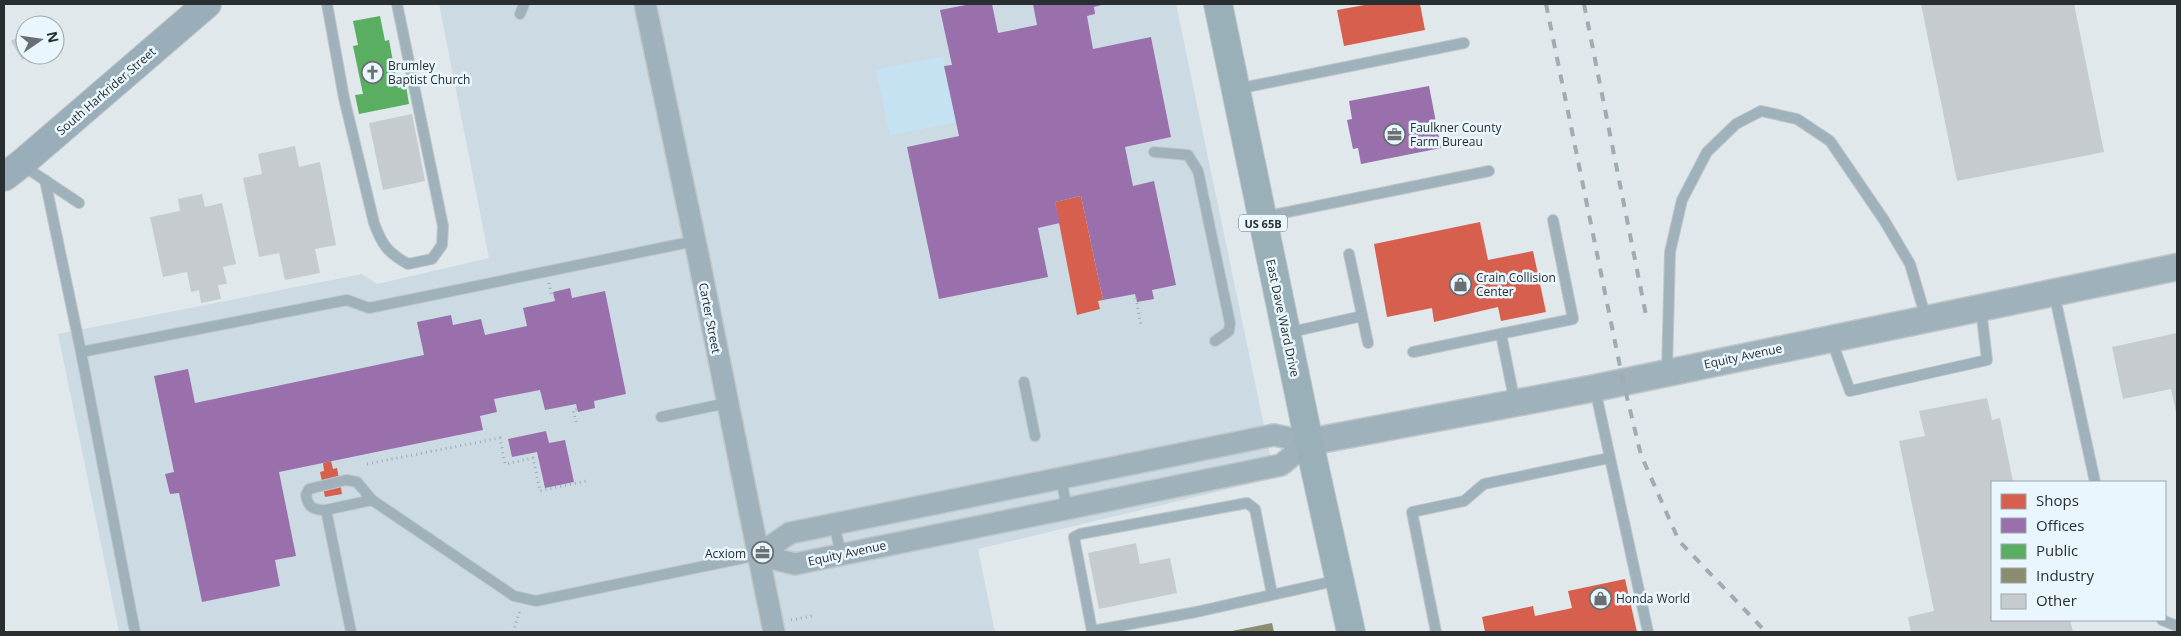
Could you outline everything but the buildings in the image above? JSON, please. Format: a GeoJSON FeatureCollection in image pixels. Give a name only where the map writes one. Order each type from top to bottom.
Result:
{"type":"FeatureCollection","features":[{"type":"Feature","properties":{"kind":"main road","name":"South Harkrider Street"},"geometry":{"type":"LineString","coordinates":[[12,171],[207,4]]}},
{"type":"Feature","properties":{"kind":"main road","name":"East Dave Ward Drive"},"geometry":{"type":"LineString","coordinates":[[1218,4],[1308,442],[1351,632]]}},
{"type":"Feature","properties":{"kind":"street","name":"Carter Street"},"geometry":{"type":"LineString","coordinates":[[645,4],[774,632]]}},
{"type":"Feature","properties":{"kind":"street","name":"Equity Avenue"},"geometry":{"type":"LineString","coordinates":[[758,555],[790,533],[1060,478],[1274,435],[1308,442],[1595,388],[2177,267]]}},
{"type":"Feature","properties":{"kind":"street","name":"Equity Avenue"},"geometry":{"type":"LineString","coordinates":[[758,555],[795,564],[1067,509],[1280,465],[1308,442]]}},
{"type":"Feature","properties":{"kind":"lane"},"geometry":{"type":"LineString","coordinates":[[327,4],[344,98],[374,223],[381,243],[393,256],[408,264],[432,259],[442,245],[443,226],[397,4]]}},
{"type":"Feature","properties":{"kind":"lane"},"geometry":{"type":"LineString","coordinates":[[1236,89],[1464,43]]}},
{"type":"Feature","properties":{"kind":"lane"},"geometry":{"type":"LineString","coordinates":[[1667,372],[1670,252],[1682,200],[1707,152],[1736,124],[1761,111],[1797,118],[1830,141],[1884,220],[1910,264],[1926,318]]}},
{"type":"Feature","properties":{"kind":"lane"},"geometry":{"type":"LineString","coordinates":[[1154,152],[1188,155],[1198,171],[1230,323],[1229,331],[1215,341]]}},
{"type":"Feature","properties":{"kind":"lane"},"geometry":{"type":"LineString","coordinates":[[12,171],[45,180],[79,203]]}},
{"type":"Feature","properties":{"kind":"lane"},"geometry":{"type":"LineString","coordinates":[[1262,217],[1489,171]]}},
{"type":"Feature","properties":{"kind":"lane"},"geometry":{"type":"LineString","coordinates":[[45,180],[81,352],[135,632]]}},
{"type":"Feature","properties":{"kind":"lane"},"geometry":{"type":"LineString","coordinates":[[1413,352],[1573,319],[1553,220]]}},
{"type":"Feature","properties":{"kind":"lane"},"geometry":{"type":"LineString","coordinates":[[81,352],[347,300],[369,308],[695,241]]}},
{"type":"Feature","properties":{"kind":"lane"},"geometry":{"type":"LineString","coordinates":[[1349,254],[1368,344]]}},
{"type":"Feature","properties":{"kind":"lane"},"geometry":{"type":"LineString","coordinates":[[2053,292],[2095,481]]}},
{"type":"Feature","properties":{"kind":"lane"},"geometry":{"type":"LineString","coordinates":[[1831,338],[1850,390],[1987,360],[1981,307]]}},
{"type":"Feature","properties":{"kind":"lane"},"geometry":{"type":"LineString","coordinates":[[1286,333],[1362,316]]}},
{"type":"Feature","properties":{"kind":"lane"},"geometry":{"type":"LineString","coordinates":[[1501,334],[1515,403]]}},
{"type":"Feature","properties":{"kind":"lane"},"geometry":{"type":"LineString","coordinates":[[1024,382],[1035,436]]}},
{"type":"Feature","properties":{"kind":"lane"},"geometry":{"type":"LineString","coordinates":[[1595,388],[1648,632]]}},
{"type":"Feature","properties":{"kind":"lane"},"geometry":{"type":"LineString","coordinates":[[661,417],[727,403]]}},
{"type":"Feature","properties":{"kind":"lane"},"geometry":{"type":"LineString","coordinates":[[1436,632],[1412,512],[1464,501],[1484,484],[1610,458]]}},
{"type":"Feature","properties":{"kind":"lane"},"geometry":{"type":"LineString","coordinates":[[1060,478],[1067,509]]}},
{"type":"Feature","properties":{"kind":"lane"},"geometry":{"type":"LineString","coordinates":[[372,500],[326,510],[314,510],[308,504],[306,495],[309,489],[346,480],[357,482],[372,500],[514,596],[536,601],[758,555]]}},
{"type":"Feature","properties":{"kind":"lane"},"geometry":{"type":"LineString","coordinates":[[1272,594],[1255,509],[1247,503],[1080,534],[1074,537],[1092,631],[1196,612],[1340,579]]}},
{"type":"Feature","properties":{"kind":"lane"},"geometry":{"type":"LineString","coordinates":[[326,510],[351,632]]}},
{"type":"Feature","properties":{"kind":"lane"},"geometry":{"type":"LineString","coordinates":[[834,524],[841,554]]}},
{"type":"Feature","properties":{"kind":"lane"},"geometry":{"type":"LineString","coordinates":[[2164,621],[2177,626]]}},
{"type":"Feature","properties":{"kind":"path"},"geometry":{"type":"LineString","coordinates":[[549,282],[552,296],[554,296]]}},
{"type":"Feature","properties":{"kind":"path"},"geometry":{"type":"LineString","coordinates":[[1136,298],[1141,326]]}},
{"type":"Feature","properties":{"kind":"path"},"geometry":{"type":"LineString","coordinates":[[576,422],[573,410],[577,409]]}},
{"type":"Feature","properties":{"kind":"path"},"geometry":{"type":"LineString","coordinates":[[367,464],[500,438],[505,464],[533,458],[540,491],[586,481]]}},
{"type":"Feature","properties":{"kind":"path"},"geometry":{"type":"LineString","coordinates":[[513,632],[520,610]]}},
{"type":"Feature","properties":{"kind":"shaded area"},"geometry":{"type":"Polygon","coordinates":[[[439,4],[1176,4],[1275,478],[978,549],[995,632],[119,632],[58,334],[362,274],[377,284],[489,258],[439,4]]]}},
{"type":"Feature","properties":{"kind":"shaded area"},"geometry":{"type":"Polygon","coordinates":[[[943,56],[957,122],[890,135],[876,70],[943,56]]]}},
{"type":"Feature","properties":{"kind":"railway"},"geometry":{"type":"LineString","coordinates":[[1546,4],[1623,381],[1641,455],[1679,541],[1766,632]]}},
{"type":"Feature","properties":{"kind":"railway"},"geometry":{"type":"LineString","coordinates":[[1584,4],[1647,320]]}},
{"type":"Feature","properties":{"kind":"place","name":"Brumley Baptist Church"},"geometry":{"type":"Point","coordinates":[372,72]}},
{"type":"Feature","properties":{"kind":"place","name":"Faulkner County Farm Bureau"},"geometry":{"type":"Point","coordinates":[1394,134]}},
{"type":"Feature","properties":{"kind":"place","name":"Crain Collision Center"},"geometry":{"type":"Point","coordinates":[1460,284]}},
{"type":"Feature","properties":{"kind":"place","name":"Acxiom"},"geometry":{"type":"Point","coordinates":[762,553]}},
{"type":"Feature","properties":{"kind":"place","name":"Honda World"},"geometry":{"type":"Point","coordinates":[1600,598]}}]}
